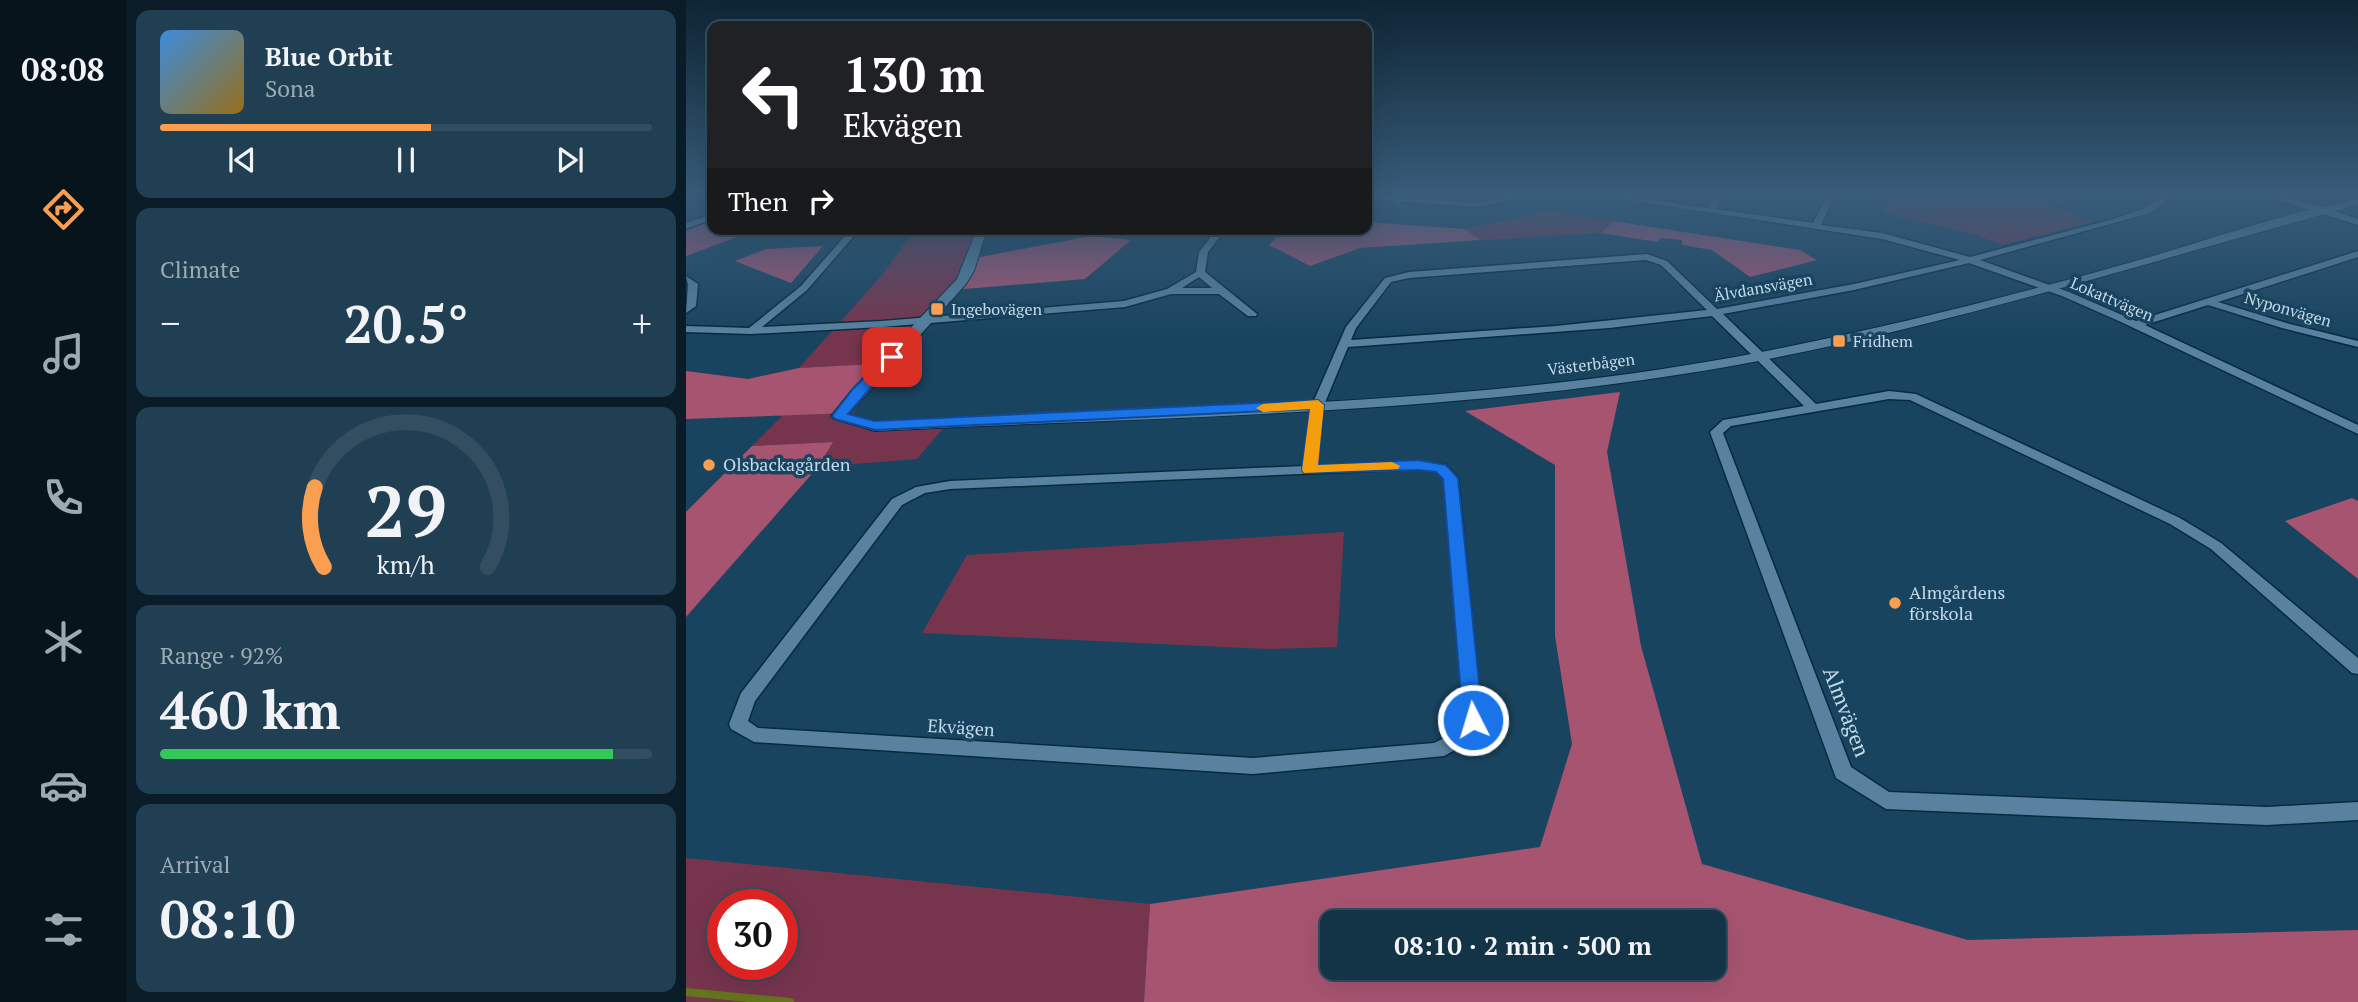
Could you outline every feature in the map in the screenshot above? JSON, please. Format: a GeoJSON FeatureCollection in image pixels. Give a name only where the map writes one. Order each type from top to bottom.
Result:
{"type":"FeatureCollection","features":[{"type":"Feature","properties":{"kind":"street"},"geometry":{"type":"LineString","coordinates":[[751,331],[804,288],[846,241]]}},
{"type":"Feature","properties":{"kind":"street"},"geometry":{"type":"LineString","coordinates":[[927,320],[968,271],[978,241]]}},
{"type":"Feature","properties":{"kind":"street"},"geometry":{"type":"LineString","coordinates":[[686,329],[751,331],[1125,304],[1170,291],[1200,273],[1204,252],[1213,241]]}},
{"type":"Feature","properties":{"kind":"street","name":"Lokattvägen"},"geometry":{"type":"LineString","coordinates":[[1901,241],[1968,259],[2134,325],[2358,430]]}},
{"type":"Feature","properties":{"kind":"street","name":"Älvdansvägen"},"geometry":{"type":"LineString","coordinates":[[1345,344],[1613,323],[1715,312],[1867,284],[2039,241]]}},
{"type":"Feature","properties":{"kind":"street","name":"Västerbågen"},"geometry":{"type":"LineString","coordinates":[[927,320],[857,393],[839,416],[875,426],[1318,405],[1558,386],[1762,356],[1903,327],[2219,241]]}},
{"type":"Feature","properties":{"kind":"street"},"geometry":{"type":"LineString","coordinates":[[2134,325],[2358,254]]}},
{"type":"Feature","properties":{"kind":"street"},"geometry":{"type":"LineString","coordinates":[[1310,470],[1318,405],[1351,327],[1388,280],[1409,275],[1647,257],[1664,263],[1813,408]]}},
{"type":"Feature","properties":{"kind":"street"},"geometry":{"type":"LineString","coordinates":[[1200,273],[1252,314]]}},
{"type":"Feature","properties":{"kind":"street"},"geometry":{"type":"LineString","coordinates":[[686,279],[693,284],[691,306],[686,310]]}},
{"type":"Feature","properties":{"kind":"street"},"geometry":{"type":"LineString","coordinates":[[1170,291],[1221,291]]}},
{"type":"Feature","properties":{"kind":"street","name":"Nyponvägen"},"geometry":{"type":"LineString","coordinates":[[2209,302],[2286,326],[2358,344]]}},
{"type":"Feature","properties":{"kind":"street","name":"Almvägen"},"geometry":{"type":"LineString","coordinates":[[2358,668],[2216,546],[2175,521],[1912,397],[1889,396],[1727,423],[1716,432],[1843,772],[1886,800],[2267,816],[2358,811]]}},
{"type":"Feature","properties":{"kind":"street","name":"Ekvägen"},"geometry":{"type":"LineString","coordinates":[[1418,465],[1441,468],[1451,478],[1473,720],[1461,738],[1437,751],[1253,766],[754,734],[738,724],[747,698],[897,502],[921,490],[950,485],[1310,470],[1418,465]]}},
{"type":"Feature","properties":{"kind":"shaded area"},"geometry":{"type":"Polygon","coordinates":[[[686,241],[727,241],[686,256],[686,241]]]}},
{"type":"Feature","properties":{"kind":"shaded area"},"geometry":{"type":"Polygon","coordinates":[[[978,241],[968,271],[893,363],[799,368],[882,275],[906,242],[978,241]]]}},
{"type":"Feature","properties":{"kind":"shaded area"},"geometry":{"type":"Polygon","coordinates":[[[1066,241],[1130,241],[1085,279],[952,290],[975,258],[1066,241]]]}},
{"type":"Feature","properties":{"kind":"shaded area"},"geometry":{"type":"Polygon","coordinates":[[[1273,241],[1470,241],[1360,248],[1310,266],[1269,245],[1273,241]]]}},
{"type":"Feature","properties":{"kind":"shaded area"},"geometry":{"type":"Polygon","coordinates":[[[1682,241],[1741,241],[1800,250],[1817,260],[1750,277],[1712,250],[1682,245],[1682,241]]]}},
{"type":"Feature","properties":{"kind":"shaded area"},"geometry":{"type":"Polygon","coordinates":[[[1991,241],[2019,241],[2002,245],[1991,241]]]}},
{"type":"Feature","properties":{"kind":"shaded area"},"geometry":{"type":"Polygon","coordinates":[[[823,246],[791,283],[735,261],[766,249],[823,246]]]}},
{"type":"Feature","properties":{"kind":"shaded area"},"geometry":{"type":"Polygon","coordinates":[[[893,363],[852,413],[686,419],[686,371],[748,379],[799,368],[893,363]]]}},
{"type":"Feature","properties":{"kind":"shaded area"},"geometry":{"type":"Polygon","coordinates":[[[1620,392],[1607,452],[1641,646],[1702,864],[1968,940],[2358,930],[2358,1002],[1144,1002],[1150,904],[1540,847],[1572,744],[1555,636],[1555,465],[1465,411],[1620,392]]]}},
{"type":"Feature","properties":{"kind":"shaded area"},"geometry":{"type":"Polygon","coordinates":[[[852,413],[878,422],[951,419],[917,459],[818,467],[832,442],[752,446],[783,415],[852,413]]]}},
{"type":"Feature","properties":{"kind":"shaded area"},"geometry":{"type":"Polygon","coordinates":[[[833,442],[818,467],[686,617],[686,512],[752,446],[833,442]]]}},
{"type":"Feature","properties":{"kind":"shaded area"},"geometry":{"type":"Polygon","coordinates":[[[2352,498],[2358,501],[2358,579],[2285,521],[2352,498]]]}},
{"type":"Feature","properties":{"kind":"shaded area"},"geometry":{"type":"Polygon","coordinates":[[[1344,532],[1337,647],[1268,649],[922,633],[967,555],[1344,532]]]}},
{"type":"Feature","properties":{"kind":"shaded area"},"geometry":{"type":"Polygon","coordinates":[[[686,858],[1150,904],[1144,1002],[686,1002],[686,858]]]}},
{"type":"Feature","properties":{"kind":"waterway"},"geometry":{"type":"LineString","coordinates":[[686,992],[790,1002]]}},
{"type":"Feature","properties":{"kind":"slow traffic"},"geometry":{"type":"LineString","coordinates":[[1263,408],[1318,405],[1310,470],[1392,466]]}},
{"type":"Feature","properties":{"kind":"place","name":"Ingebovägen"},"geometry":{"type":"Point","coordinates":[937,309]}},
{"type":"Feature","properties":{"kind":"place","name":"Fridhem"},"geometry":{"type":"Point","coordinates":[1839,341]}},
{"type":"Feature","properties":{"kind":"place","name":"Olsbackagården"},"geometry":{"type":"Point","coordinates":[709,465]}},
{"type":"Feature","properties":{"kind":"place","name":"Almgårdens förskola"},"geometry":{"type":"Point","coordinates":[1895,603]}},
{"type":"Feature","properties":{"kind":"route"},"geometry":{"type":"LineString","coordinates":[[892,357],[839,416],[875,426],[1318,405],[1310,470],[1418,465],[1441,468],[1451,478],[1473,720]]}}]}
